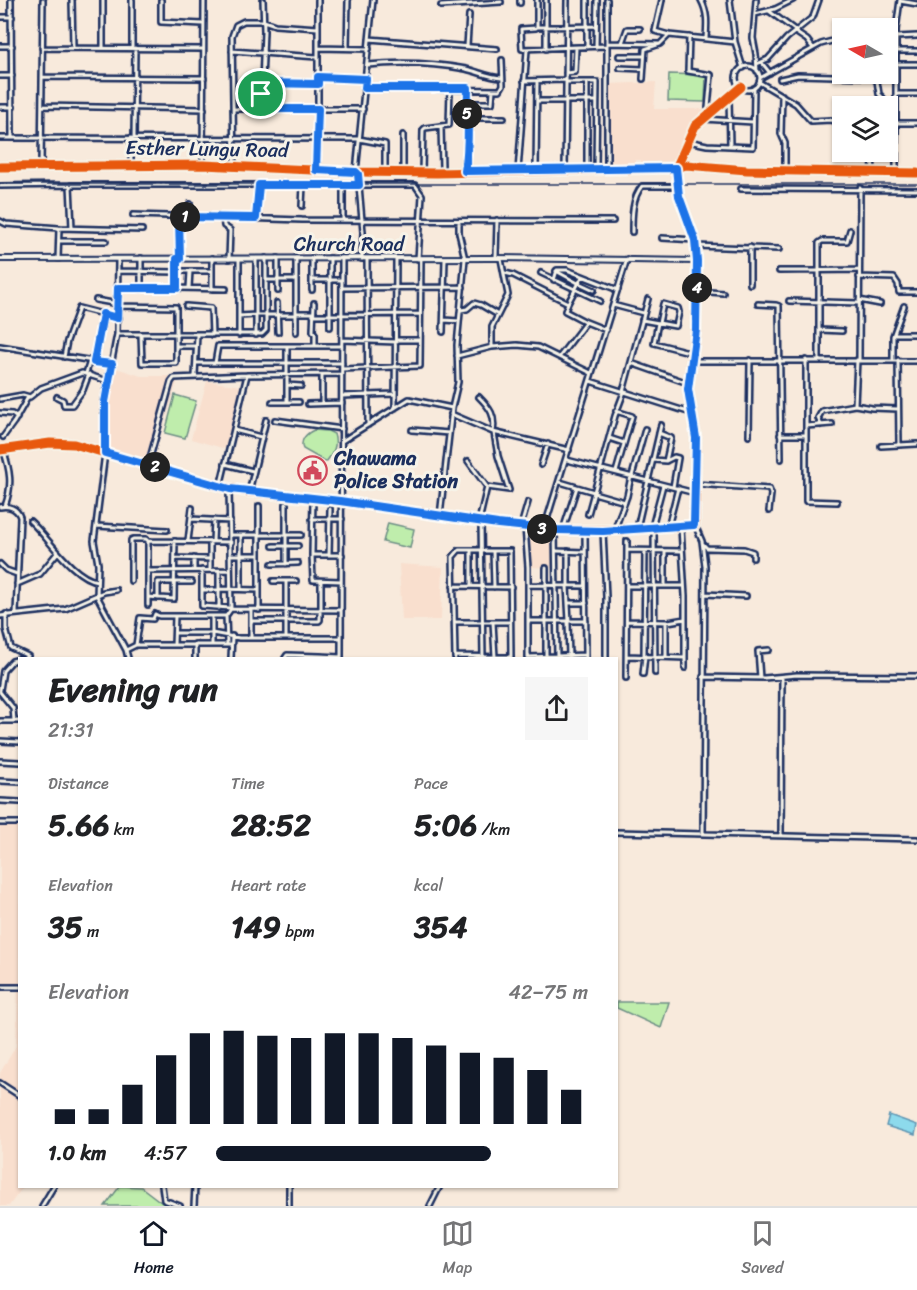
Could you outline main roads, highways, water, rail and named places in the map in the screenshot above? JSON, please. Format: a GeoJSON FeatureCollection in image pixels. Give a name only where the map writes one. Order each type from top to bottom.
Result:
{"type":"FeatureCollection","features":[{"type":"Feature","properties":{"kind":"water"},"geometry":{"type":"Polygon","coordinates":[[[889,1115],[917,1125],[915,1135],[886,1126],[889,1115]]]}},
{"type":"Feature","properties":{"kind":"railway"},"geometry":{"type":"LineString","coordinates":[[0,184],[917,184]]}},
{"type":"Feature","properties":{"kind":"place","name":"Chawama Police Station"},"geometry":{"type":"Point","coordinates":[313,470]}}]}
